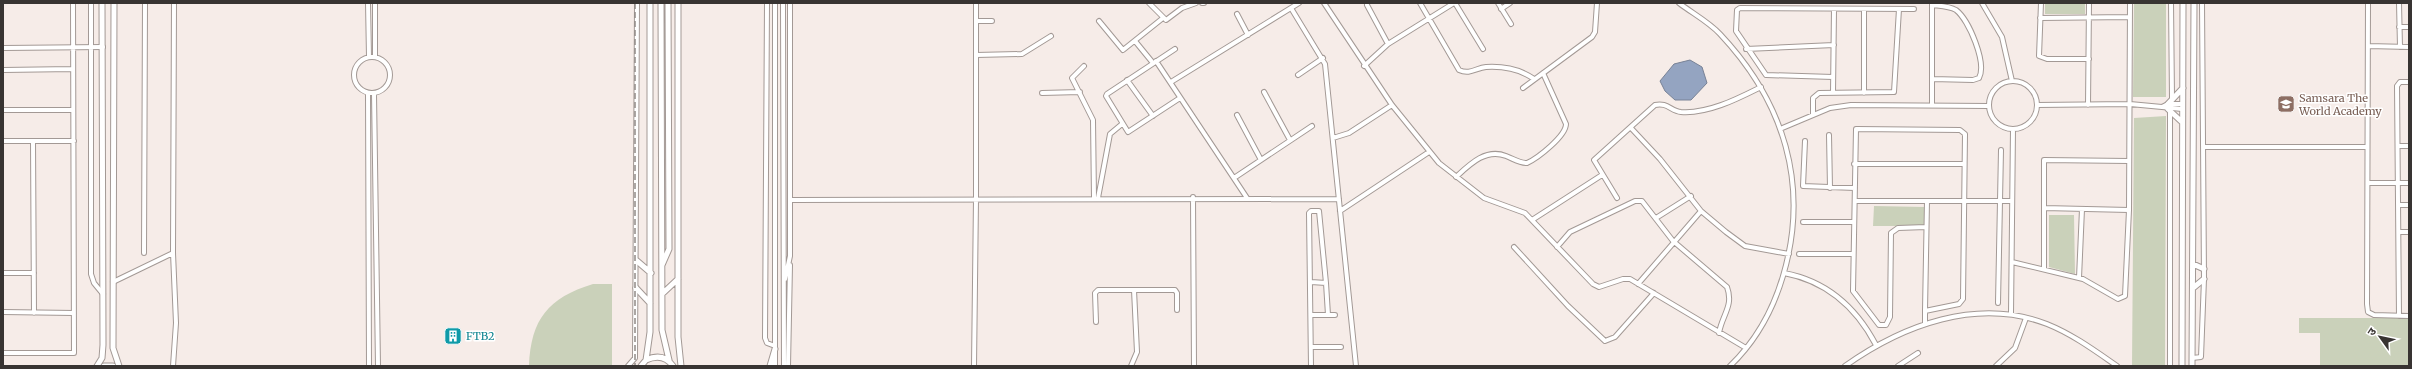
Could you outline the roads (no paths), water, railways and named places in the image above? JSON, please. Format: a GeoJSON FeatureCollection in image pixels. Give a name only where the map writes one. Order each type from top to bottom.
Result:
{"type":"FeatureCollection","features":[{"type":"Feature","properties":{"kind":"street"},"geometry":{"type":"LineString","coordinates":[[3,354],[74,353],[73,3]]}},
{"type":"Feature","properties":{"kind":"street"},"geometry":{"type":"LineString","coordinates":[[91,3],[91,274],[92,279],[103,294]]}},
{"type":"Feature","properties":{"kind":"street"},"geometry":{"type":"LineString","coordinates":[[98,366],[102,358],[103,345],[102,3]]}},
{"type":"Feature","properties":{"kind":"street"},"geometry":{"type":"LineString","coordinates":[[114,3],[113,348],[120,366]]}},
{"type":"Feature","properties":{"kind":"street"},"geometry":{"type":"LineString","coordinates":[[144,253],[145,3]]}},
{"type":"Feature","properties":{"kind":"street"},"geometry":{"type":"LineString","coordinates":[[173,366],[176,323],[173,252],[174,3]]}},
{"type":"Feature","properties":{"kind":"street"},"geometry":{"type":"LineString","coordinates":[[368,3],[369,58]]}},
{"type":"Feature","properties":{"kind":"street"},"geometry":{"type":"LineString","coordinates":[[375,3],[375,57]]}},
{"type":"Feature","properties":{"kind":"street"},"geometry":{"type":"LineString","coordinates":[[628,366],[635,358],[637,3]]}},
{"type":"Feature","properties":{"kind":"street"},"geometry":{"type":"LineString","coordinates":[[646,360],[650,332],[651,273],[650,3]]}},
{"type":"Feature","properties":{"kind":"street"},"geometry":{"type":"LineString","coordinates":[[661,3],[663,337],[669,360],[673,366]]}},
{"type":"Feature","properties":{"kind":"street"},"geometry":{"type":"LineString","coordinates":[[662,265],[669,248],[668,3]]}},
{"type":"Feature","properties":{"kind":"street"},"geometry":{"type":"LineString","coordinates":[[678,3],[678,348],[681,366]]}},
{"type":"Feature","properties":{"kind":"street"},"geometry":{"type":"LineString","coordinates":[[767,3],[765,338],[767,343],[775,347]]}},
{"type":"Feature","properties":{"kind":"street"},"geometry":{"type":"LineString","coordinates":[[775,3],[775,366]]}},
{"type":"Feature","properties":{"kind":"street"},"geometry":{"type":"LineString","coordinates":[[783,3],[784,366]]}},
{"type":"Feature","properties":{"kind":"street"},"geometry":{"type":"LineString","coordinates":[[788,366],[790,256],[790,3]]}},
{"type":"Feature","properties":{"kind":"street"},"geometry":{"type":"LineString","coordinates":[[974,366],[976,3]]}},
{"type":"Feature","properties":{"kind":"street"},"geometry":{"type":"LineString","coordinates":[[1149,3],[1166,20],[1182,8],[1196,3]]}},
{"type":"Feature","properties":{"kind":"street"},"geometry":{"type":"LineString","coordinates":[[1171,82],[1299,3]]}},
{"type":"Feature","properties":{"kind":"street"},"geometry":{"type":"LineString","coordinates":[[1324,3],[1364,66],[1392,105],[1429,152],[1456,177],[1484,198],[1497,204],[1516,208],[1525,213],[1593,284],[1599,287],[1623,279],[1630,279],[1746,348]]}},
{"type":"Feature","properties":{"kind":"street"},"geometry":{"type":"LineString","coordinates":[[1420,3],[1459,70],[1473,72],[1486,67],[1514,68],[1534,79]]}},
{"type":"Feature","properties":{"kind":"street"},"geometry":{"type":"LineString","coordinates":[[1364,66],[1388,44],[1454,3],[1483,49]]}},
{"type":"Feature","properties":{"kind":"street"},"geometry":{"type":"LineString","coordinates":[[1498,3],[1511,24]]}},
{"type":"Feature","properties":{"kind":"street"},"geometry":{"type":"LineString","coordinates":[[1501,9],[1510,3]]}},
{"type":"Feature","properties":{"kind":"street"},"geometry":{"type":"LineString","coordinates":[[1523,88],[1592,37],[1595,32],[1597,3]]}},
{"type":"Feature","properties":{"kind":"street"},"geometry":{"type":"LineString","coordinates":[[1679,3],[1719,32],[1744,62],[1761,88],[1787,148],[1794,183],[1795,217],[1789,254],[1784,273],[1771,309],[1746,348],[1730,366]]}},
{"type":"Feature","properties":{"kind":"street"},"geometry":{"type":"LineString","coordinates":[[1982,3],[2002,37],[2012,81]]}},
{"type":"Feature","properties":{"kind":"street"},"geometry":{"type":"LineString","coordinates":[[2040,3],[2038,53],[2041,58],[2089,59]]}},
{"type":"Feature","properties":{"kind":"street"},"geometry":{"type":"LineString","coordinates":[[2088,105],[2089,3]]}},
{"type":"Feature","properties":{"kind":"street"},"geometry":{"type":"LineString","coordinates":[[2012,262],[2044,268],[2079,278],[2118,299],[2125,296],[2129,210],[2130,3]]}},
{"type":"Feature","properties":{"kind":"street"},"geometry":{"type":"LineString","coordinates":[[2170,366],[2169,108],[2172,98],[2171,3]]}},
{"type":"Feature","properties":{"kind":"street"},"geometry":{"type":"LineString","coordinates":[[2182,366],[2183,3]]}},
{"type":"Feature","properties":{"kind":"street"},"geometry":{"type":"LineString","coordinates":[[2192,366],[2194,3]]}},
{"type":"Feature","properties":{"kind":"street"},"geometry":{"type":"LineString","coordinates":[[2192,358],[2201,357],[2204,280],[2202,3]]}},
{"type":"Feature","properties":{"kind":"street"},"geometry":{"type":"LineString","coordinates":[[2368,3],[2368,312],[2374,315],[2409,316]]}},
{"type":"Feature","properties":{"kind":"street"},"geometry":{"type":"LineString","coordinates":[[2399,3],[2400,47]]}},
{"type":"Feature","properties":{"kind":"street"},"geometry":{"type":"LineString","coordinates":[[1932,79],[1973,80],[1979,78],[1982,67],[1973,35],[1959,13],[1950,7],[1932,4],[1932,79],[1932,105]]}},
{"type":"Feature","properties":{"kind":"street"},"geometry":{"type":"LineString","coordinates":[[1367,6],[1388,44]]}},
{"type":"Feature","properties":{"kind":"street"},"geometry":{"type":"LineString","coordinates":[[1291,8],[1323,58],[1333,138],[1356,366]]}},
{"type":"Feature","properties":{"kind":"street"},"geometry":{"type":"LineString","coordinates":[[1833,77],[1771,77],[1762,71],[1746,49],[1736,31],[1735,16],[1740,8],[1914,9]]}},
{"type":"Feature","properties":{"kind":"street"},"geometry":{"type":"LineString","coordinates":[[1833,93],[1834,9]]}},
{"type":"Feature","properties":{"kind":"street"},"geometry":{"type":"LineString","coordinates":[[1864,9],[1864,93]]}},
{"type":"Feature","properties":{"kind":"street"},"geometry":{"type":"LineString","coordinates":[[1813,115],[1812,98],[1815,95],[1833,93],[1894,92],[1899,9]]}},
{"type":"Feature","properties":{"kind":"street"},"geometry":{"type":"LineString","coordinates":[[1237,14],[1248,35]]}},
{"type":"Feature","properties":{"kind":"street"},"geometry":{"type":"LineString","coordinates":[[2040,18],[2130,17]]}},
{"type":"Feature","properties":{"kind":"street"},"geometry":{"type":"LineString","coordinates":[[1099,21],[1122,50],[1163,18]]}},
{"type":"Feature","properties":{"kind":"street"},"geometry":{"type":"LineString","coordinates":[[976,21],[992,21]]}},
{"type":"Feature","properties":{"kind":"street"},"geometry":{"type":"LineString","coordinates":[[2399,27],[2409,27]]}},
{"type":"Feature","properties":{"kind":"street"},"geometry":{"type":"LineString","coordinates":[[976,55],[1022,54],[1051,36]]}},
{"type":"Feature","properties":{"kind":"street"},"geometry":{"type":"LineString","coordinates":[[1135,41],[1171,82],[1180,98],[1247,198]]}},
{"type":"Feature","properties":{"kind":"street"},"geometry":{"type":"LineString","coordinates":[[1746,49],[1834,45]]}},
{"type":"Feature","properties":{"kind":"street"},"geometry":{"type":"LineString","coordinates":[[2368,46],[2409,47]]}},
{"type":"Feature","properties":{"kind":"street"},"geometry":{"type":"LineString","coordinates":[[3,48],[103,48]]}},
{"type":"Feature","properties":{"kind":"street"},"geometry":{"type":"LineString","coordinates":[[1175,49],[1106,95],[1128,132],[1180,98]]}},
{"type":"Feature","properties":{"kind":"street"},"geometry":{"type":"LineString","coordinates":[[375,57],[386,62],[391,73],[385,89],[374,94],[368,93],[358,87],[354,75],[358,64],[369,58],[375,57]]}},
{"type":"Feature","properties":{"kind":"street"},"geometry":{"type":"LineString","coordinates":[[1298,75],[1323,58]]}},
{"type":"Feature","properties":{"kind":"street"},"geometry":{"type":"LineString","coordinates":[[1084,66],[1072,78],[1093,120],[1096,198]]}},
{"type":"Feature","properties":{"kind":"street"},"geometry":{"type":"LineString","coordinates":[[3,70],[73,69]]}},
{"type":"Feature","properties":{"kind":"street"},"geometry":{"type":"LineString","coordinates":[[1456,177],[1473,161],[1484,155],[1505,155],[1521,163],[1527,163],[1560,137],[1566,128],[1566,124],[1543,73]]}},
{"type":"Feature","properties":{"kind":"street"},"geometry":{"type":"LineString","coordinates":[[1127,80],[1153,116]]}},
{"type":"Feature","properties":{"kind":"street"},"geometry":{"type":"LineString","coordinates":[[2012,81],[2026,85],[2032,91],[2036,105],[2032,119],[2020,127],[2013,129],[2006,128],[1994,119],[1989,106],[1993,92],[2005,82],[2012,81]]}},
{"type":"Feature","properties":{"kind":"street"},"geometry":{"type":"LineString","coordinates":[[2399,316],[2399,146],[2397,86],[2400,82],[2409,82]]}},
{"type":"Feature","properties":{"kind":"street"},"geometry":{"type":"LineString","coordinates":[[1617,198],[1594,160],[1655,105],[1664,104],[1681,112],[1712,108],[1761,88]]}},
{"type":"Feature","properties":{"kind":"street"},"geometry":{"type":"LineString","coordinates":[[2172,98],[2182,88]]}},
{"type":"Feature","properties":{"kind":"street"},"geometry":{"type":"LineString","coordinates":[[1042,93],[1080,92]]}},
{"type":"Feature","properties":{"kind":"street"},"geometry":{"type":"LineString","coordinates":[[1264,92],[1290,140]]}},
{"type":"Feature","properties":{"kind":"street"},"geometry":{"type":"LineString","coordinates":[[368,93],[369,366]]}},
{"type":"Feature","properties":{"kind":"street"},"geometry":{"type":"LineString","coordinates":[[374,94],[378,366]]}},
{"type":"Feature","properties":{"kind":"street"},"geometry":{"type":"LineString","coordinates":[[2036,105],[2130,104],[2169,108],[2182,106]]}},
{"type":"Feature","properties":{"kind":"street"},"geometry":{"type":"LineString","coordinates":[[1333,138],[1349,132],[1392,105]]}},
{"type":"Feature","properties":{"kind":"street"},"geometry":{"type":"LineString","coordinates":[[1780,129],[1830,108],[1851,105],[1989,106]]}},
{"type":"Feature","properties":{"kind":"street"},"geometry":{"type":"LineString","coordinates":[[2169,108],[2182,122]]}},
{"type":"Feature","properties":{"kind":"street"},"geometry":{"type":"LineString","coordinates":[[3,110],[74,110]]}},
{"type":"Feature","properties":{"kind":"street"},"geometry":{"type":"LineString","coordinates":[[1237,114],[1261,160]]}},
{"type":"Feature","properties":{"kind":"street"},"geometry":{"type":"LineString","coordinates":[[1096,198],[1110,134],[1122,124]]}},
{"type":"Feature","properties":{"kind":"street"},"geometry":{"type":"LineString","coordinates":[[1234,178],[1312,126]]}},
{"type":"Feature","properties":{"kind":"street"},"geometry":{"type":"LineString","coordinates":[[1630,128],[1691,196],[1701,210],[1740,244],[1752,248],[1789,254]]}},
{"type":"Feature","properties":{"kind":"street"},"geometry":{"type":"LineString","coordinates":[[1925,311],[1959,304],[1963,299],[1963,164],[1965,134],[1960,130],[1860,128],[1856,130],[1854,164],[1854,295],[1879,325],[1886,325],[1890,317],[1891,233],[1898,228],[1926,227]]}},
{"type":"Feature","properties":{"kind":"street"},"geometry":{"type":"LineString","coordinates":[[2011,314],[2013,129]]}},
{"type":"Feature","properties":{"kind":"street"},"geometry":{"type":"LineString","coordinates":[[1829,135],[1830,188]]}},
{"type":"Feature","properties":{"kind":"street"},"geometry":{"type":"LineString","coordinates":[[33,141],[34,312]]}},
{"type":"Feature","properties":{"kind":"street"},"geometry":{"type":"LineString","coordinates":[[3,142],[74,141]]}},
{"type":"Feature","properties":{"kind":"street"},"geometry":{"type":"LineString","coordinates":[[1805,141],[1803,186],[1855,188]]}},
{"type":"Feature","properties":{"kind":"street"},"geometry":{"type":"LineString","coordinates":[[2399,146],[2409,146]]}},
{"type":"Feature","properties":{"kind":"street"},"geometry":{"type":"LineString","coordinates":[[2203,147],[2367,147]]}},
{"type":"Feature","properties":{"kind":"street"},"geometry":{"type":"LineString","coordinates":[[1998,303],[2001,150]]}},
{"type":"Feature","properties":{"kind":"street"},"geometry":{"type":"LineString","coordinates":[[1340,212],[1429,152]]}},
{"type":"Feature","properties":{"kind":"street"},"geometry":{"type":"LineString","coordinates":[[2044,268],[2044,160],[2129,161]]}},
{"type":"Feature","properties":{"kind":"street"},"geometry":{"type":"LineString","coordinates":[[1854,164],[1963,164]]}},
{"type":"Feature","properties":{"kind":"street"},"geometry":{"type":"LineString","coordinates":[[1532,220],[1602,175]]}},
{"type":"Feature","properties":{"kind":"street"},"geometry":{"type":"LineString","coordinates":[[2368,183],[2409,183]]}},
{"type":"Feature","properties":{"kind":"street"},"geometry":{"type":"LineString","coordinates":[[1656,218],[1691,196]]}},
{"type":"Feature","properties":{"kind":"street"},"geometry":{"type":"LineString","coordinates":[[790,200],[1096,198],[1339,199]]}},
{"type":"Feature","properties":{"kind":"street"},"geometry":{"type":"LineString","coordinates":[[1193,198],[1194,366]]}},
{"type":"Feature","properties":{"kind":"street"},"geometry":{"type":"LineString","coordinates":[[1557,247],[1570,232],[1635,201],[1646,204],[1673,241],[1727,288],[1731,299],[1730,307],[1720,322],[1719,333]]}},
{"type":"Feature","properties":{"kind":"street"},"geometry":{"type":"LineString","coordinates":[[1855,201],[2012,201]]}},
{"type":"Feature","properties":{"kind":"street"},"geometry":{"type":"LineString","coordinates":[[1925,323],[1927,201]]}},
{"type":"Feature","properties":{"kind":"street"},"geometry":{"type":"LineString","coordinates":[[2398,205],[2409,205]]}},
{"type":"Feature","properties":{"kind":"street"},"geometry":{"type":"LineString","coordinates":[[2044,208],[2129,210]]}},
{"type":"Feature","properties":{"kind":"street"},"geometry":{"type":"LineString","coordinates":[[2079,278],[2082,209]]}},
{"type":"Feature","properties":{"kind":"street"},"geometry":{"type":"LineString","coordinates":[[1638,284],[1673,241],[1701,210]]}},
{"type":"Feature","properties":{"kind":"street"},"geometry":{"type":"LineString","coordinates":[[1311,366],[1309,213],[1311,211],[1319,211],[1328,315]]}},
{"type":"Feature","properties":{"kind":"street"},"geometry":{"type":"LineString","coordinates":[[1803,222],[1854,222]]}},
{"type":"Feature","properties":{"kind":"street"},"geometry":{"type":"LineString","coordinates":[[2399,232],[2409,232]]}},
{"type":"Feature","properties":{"kind":"street"},"geometry":{"type":"LineString","coordinates":[[1514,247],[1571,309],[1605,341],[1615,337],[1654,293]]}},
{"type":"Feature","properties":{"kind":"street"},"geometry":{"type":"LineString","coordinates":[[113,282],[173,252]]}},
{"type":"Feature","properties":{"kind":"street"},"geometry":{"type":"LineString","coordinates":[[1799,254],[1853,254]]}},
{"type":"Feature","properties":{"kind":"street"},"geometry":{"type":"LineString","coordinates":[[784,287],[790,256]]}},
{"type":"Feature","properties":{"kind":"street"},"geometry":{"type":"LineString","coordinates":[[636,261],[651,273]]}},
{"type":"Feature","properties":{"kind":"street"},"geometry":{"type":"LineString","coordinates":[[2193,264],[2204,269]]}},
{"type":"Feature","properties":{"kind":"street"},"geometry":{"type":"LineString","coordinates":[[3,273],[34,273]]}},
{"type":"Feature","properties":{"kind":"street"},"geometry":{"type":"LineString","coordinates":[[1784,273],[1808,280],[1842,298],[1853,309],[1867,328],[1876,345]]}},
{"type":"Feature","properties":{"kind":"street"},"geometry":{"type":"LineString","coordinates":[[662,294],[678,279]]}},
{"type":"Feature","properties":{"kind":"street"},"geometry":{"type":"LineString","coordinates":[[2193,288],[2204,280]]}},
{"type":"Feature","properties":{"kind":"street"},"geometry":{"type":"LineString","coordinates":[[1311,282],[1326,283]]}},
{"type":"Feature","properties":{"kind":"street"},"geometry":{"type":"LineString","coordinates":[[636,288],[650,303]]}},
{"type":"Feature","properties":{"kind":"street"},"geometry":{"type":"LineString","coordinates":[[1131,366],[1137,352],[1134,290]]}},
{"type":"Feature","properties":{"kind":"street"},"geometry":{"type":"LineString","coordinates":[[1096,322],[1096,291],[1174,290],[1177,293],[1177,310]]}},
{"type":"Feature","properties":{"kind":"street"},"geometry":{"type":"LineString","coordinates":[[3,312],[74,312]]}},
{"type":"Feature","properties":{"kind":"street"},"geometry":{"type":"LineString","coordinates":[[1845,366],[1876,345],[1925,323],[1958,317],[2011,314],[2046,324],[2072,335],[2117,366]]}},
{"type":"Feature","properties":{"kind":"street"},"geometry":{"type":"LineString","coordinates":[[1311,315],[1335,315]]}},
{"type":"Feature","properties":{"kind":"street"},"geometry":{"type":"LineString","coordinates":[[1996,366],[2015,348],[2026,318]]}},
{"type":"Feature","properties":{"kind":"street"},"geometry":{"type":"LineString","coordinates":[[770,366],[775,347]]}},
{"type":"Feature","properties":{"kind":"street"},"geometry":{"type":"LineString","coordinates":[[1311,347],[1341,347]]}},
{"type":"Feature","properties":{"kind":"street"},"geometry":{"type":"LineString","coordinates":[[1898,366],[1918,353]]}},
{"type":"Feature","properties":{"kind":"street"},"geometry":{"type":"LineString","coordinates":[[641,366],[646,360],[653,357],[661,357],[669,360]]}},
{"type":"Feature","properties":{"kind":"street"},"geometry":{"type":"LineString","coordinates":[[2192,358],[2197,366]]}},
{"type":"Feature","properties":{"kind":"street"},"geometry":{"type":"LineString","coordinates":[[104,366],[113,366]]}},
{"type":"Feature","properties":{"kind":"water"},"geometry":{"type":"Polygon","coordinates":[[[1690,60],[1702,67],[1707,83],[1691,100],[1675,100],[1665,91],[1660,81],[1674,64],[1690,60]]]}},
{"type":"Feature","properties":{"kind":"railway"},"geometry":{"type":"LineString","coordinates":[[635,3],[635,366]]}},
{"type":"Feature","properties":{"kind":"place","name":"Samsara The World Academy"},"geometry":{"type":"Point","coordinates":[2286,104]}},
{"type":"Feature","properties":{"kind":"place","name":"FTB2"},"geometry":{"type":"Point","coordinates":[453,336]}}]}
